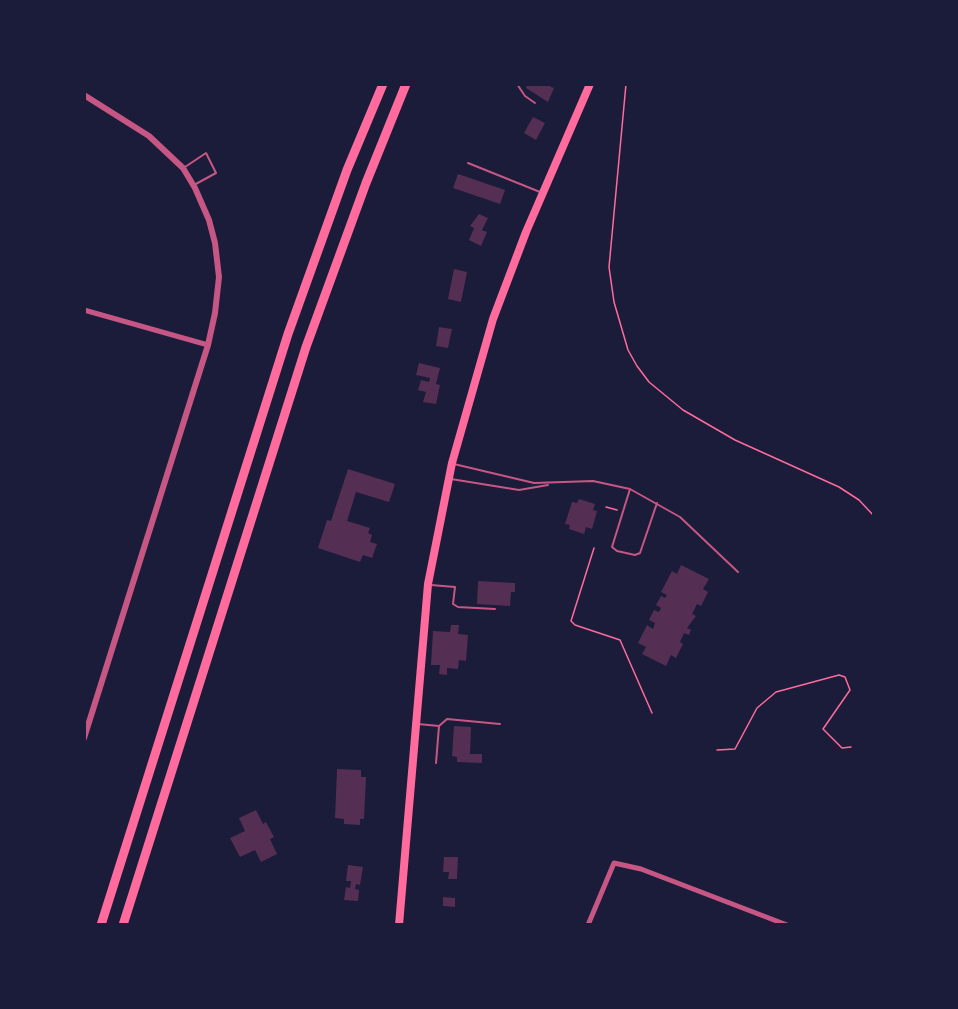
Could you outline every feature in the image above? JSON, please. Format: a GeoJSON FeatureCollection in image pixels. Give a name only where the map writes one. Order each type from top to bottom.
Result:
{"type":"FeatureCollection","features":[{"type":"Feature","properties":{"kind":"highway"},"geometry":{"type":"LineString","coordinates":[[101,925],[288,334],[347,170],[383,84]]}},
{"type":"Feature","properties":{"kind":"highway"},"geometry":{"type":"LineString","coordinates":[[123,925],[306,347],[366,183],[406,84]]}},
{"type":"Feature","properties":{"kind":"main road"},"geometry":{"type":"LineString","coordinates":[[399,925],[428,585],[448,478],[493,319],[543,193],[590,84]]}},
{"type":"Feature","properties":{"kind":"street"},"geometry":{"type":"LineString","coordinates":[[84,95],[139,129],[166,150],[183,168],[194,185],[212,231],[218,266],[217,301],[208,345],[84,738]]}},
{"type":"Feature","properties":{"kind":"street"},"geometry":{"type":"LineString","coordinates":[[84,310],[208,345]]}},
{"type":"Feature","properties":{"kind":"street"},"geometry":{"type":"LineString","coordinates":[[588,925],[615,862],[641,869],[787,925]]}},
{"type":"Feature","properties":{"kind":"lane"},"geometry":{"type":"LineString","coordinates":[[517,84],[525,96],[535,103]]}},
{"type":"Feature","properties":{"kind":"lane"},"geometry":{"type":"LineString","coordinates":[[183,168],[206,153],[216,173],[194,185]]}},
{"type":"Feature","properties":{"kind":"lane"},"geometry":{"type":"LineString","coordinates":[[468,163],[543,193]]}},
{"type":"Feature","properties":{"kind":"lane"},"geometry":{"type":"LineString","coordinates":[[452,463],[519,480],[551,484]]}},
{"type":"Feature","properties":{"kind":"lane"},"geometry":{"type":"LineString","coordinates":[[448,478],[519,490],[551,484],[593,481],[630,489],[657,503],[694,528],[738,572]]}},
{"type":"Feature","properties":{"kind":"lane"},"geometry":{"type":"LineString","coordinates":[[630,489],[612,547],[617,551],[634,555],[640,553],[657,503]]}},
{"type":"Feature","properties":{"kind":"lane"},"geometry":{"type":"LineString","coordinates":[[428,585],[454,587],[453,604],[458,607],[495,609]]}},
{"type":"Feature","properties":{"kind":"lane"},"geometry":{"type":"LineString","coordinates":[[436,764],[439,726],[447,719],[500,724]]}},
{"type":"Feature","properties":{"kind":"lane"},"geometry":{"type":"LineString","coordinates":[[415,724],[439,726]]}},
{"type":"Feature","properties":{"kind":"path"},"geometry":{"type":"LineString","coordinates":[[626,84],[609,267],[617,313],[628,350],[637,366],[664,395],[683,410],[735,440],[839,488],[859,500],[874,516]]}},
{"type":"Feature","properties":{"kind":"path"},"geometry":{"type":"LineString","coordinates":[[606,507],[617,510]]}},
{"type":"Feature","properties":{"kind":"path"},"geometry":{"type":"LineString","coordinates":[[594,548],[571,621],[575,625],[620,640],[652,713]]}},
{"type":"Feature","properties":{"kind":"path"},"geometry":{"type":"LineString","coordinates":[[717,750],[735,749],[757,708],[776,692],[839,675],[844,678],[850,690],[823,729],[842,748],[851,747]]}},
{"type":"Feature","properties":{"kind":"building"},"geometry":{"type":"Polygon","coordinates":[[[527,84],[544,84],[554,88],[548,102],[526,88],[527,84]]]}},
{"type":"Feature","properties":{"kind":"building"},"geometry":{"type":"Polygon","coordinates":[[[533,117],[545,123],[536,140],[524,133],[533,117]]]}},
{"type":"Feature","properties":{"kind":"building"},"geometry":{"type":"Polygon","coordinates":[[[458,174],[505,190],[500,204],[453,188],[458,174]]]}},
{"type":"Feature","properties":{"kind":"building"},"geometry":{"type":"Polygon","coordinates":[[[479,214],[488,218],[482,230],[487,232],[481,246],[469,240],[474,228],[470,226],[479,214]]]}},
{"type":"Feature","properties":{"kind":"building"},"geometry":{"type":"Polygon","coordinates":[[[454,269],[467,272],[461,302],[448,299],[454,269]]]}},
{"type":"Feature","properties":{"kind":"building"},"geometry":{"type":"Polygon","coordinates":[[[439,327],[452,329],[448,348],[436,346],[439,327]]]}},
{"type":"Feature","properties":{"kind":"building"},"geometry":{"type":"Polygon","coordinates":[[[419,363],[440,368],[436,384],[440,385],[436,404],[423,402],[426,392],[418,390],[421,380],[429,382],[430,378],[416,375],[419,363]]]}},
{"type":"Feature","properties":{"kind":"building"},"geometry":{"type":"Polygon","coordinates":[[[348,469],[395,484],[389,502],[356,492],[347,521],[370,528],[368,533],[372,535],[370,542],[377,544],[372,558],[363,555],[360,562],[318,548],[327,520],[331,521],[348,469]]]}},
{"type":"Feature","properties":{"kind":"building"},"geometry":{"type":"Polygon","coordinates":[[[579,499],[595,504],[593,510],[597,511],[592,529],[586,527],[584,534],[569,529],[570,525],[565,524],[572,502],[577,503],[579,499]]]}},
{"type":"Feature","properties":{"kind":"building"},"geometry":{"type":"Polygon","coordinates":[[[681,565],[709,579],[703,589],[708,592],[701,606],[697,604],[692,614],[696,616],[687,628],[691,630],[689,635],[684,633],[680,642],[683,644],[676,658],[671,655],[666,666],[642,654],[646,647],[638,643],[647,625],[653,629],[655,623],[649,620],[654,610],[659,612],[661,608],[656,605],[661,596],[665,598],[667,595],[661,592],[672,571],[677,574],[681,565]]]}},
{"type":"Feature","properties":{"kind":"building"},"geometry":{"type":"Polygon","coordinates":[[[478,581],[515,583],[515,592],[511,592],[510,606],[477,604],[478,581]]]}},
{"type":"Feature","properties":{"kind":"building"},"geometry":{"type":"Polygon","coordinates":[[[451,625],[459,625],[458,634],[468,635],[466,661],[459,660],[458,669],[447,668],[447,675],[439,674],[440,665],[431,665],[433,631],[450,632],[451,625]]]}},
{"type":"Feature","properties":{"kind":"building"},"geometry":{"type":"Polygon","coordinates":[[[454,726],[471,727],[470,754],[482,754],[482,763],[457,762],[457,757],[452,756],[454,726]]]}},
{"type":"Feature","properties":{"kind":"building"},"geometry":{"type":"Polygon","coordinates":[[[337,769],[361,770],[361,777],[366,777],[364,819],[360,819],[360,825],[344,824],[344,819],[335,818],[337,769]]]}},
{"type":"Feature","properties":{"kind":"building"},"geometry":{"type":"Polygon","coordinates":[[[256,810],[263,824],[266,822],[274,837],[270,839],[277,854],[261,862],[255,850],[240,857],[230,838],[245,831],[239,818],[256,810]]]}},
{"type":"Feature","properties":{"kind":"building"},"geometry":{"type":"Polygon","coordinates":[[[444,857],[458,857],[457,879],[448,879],[449,872],[443,872],[444,857]]]}},
{"type":"Feature","properties":{"kind":"building"},"geometry":{"type":"Polygon","coordinates":[[[348,865],[363,867],[360,885],[356,884],[355,889],[359,890],[358,901],[344,900],[346,887],[350,888],[351,881],[346,881],[348,865]]]}},
{"type":"Feature","properties":{"kind":"building"},"geometry":{"type":"Polygon","coordinates":[[[443,897],[455,898],[455,907],[443,906],[443,897]]]}}]}
